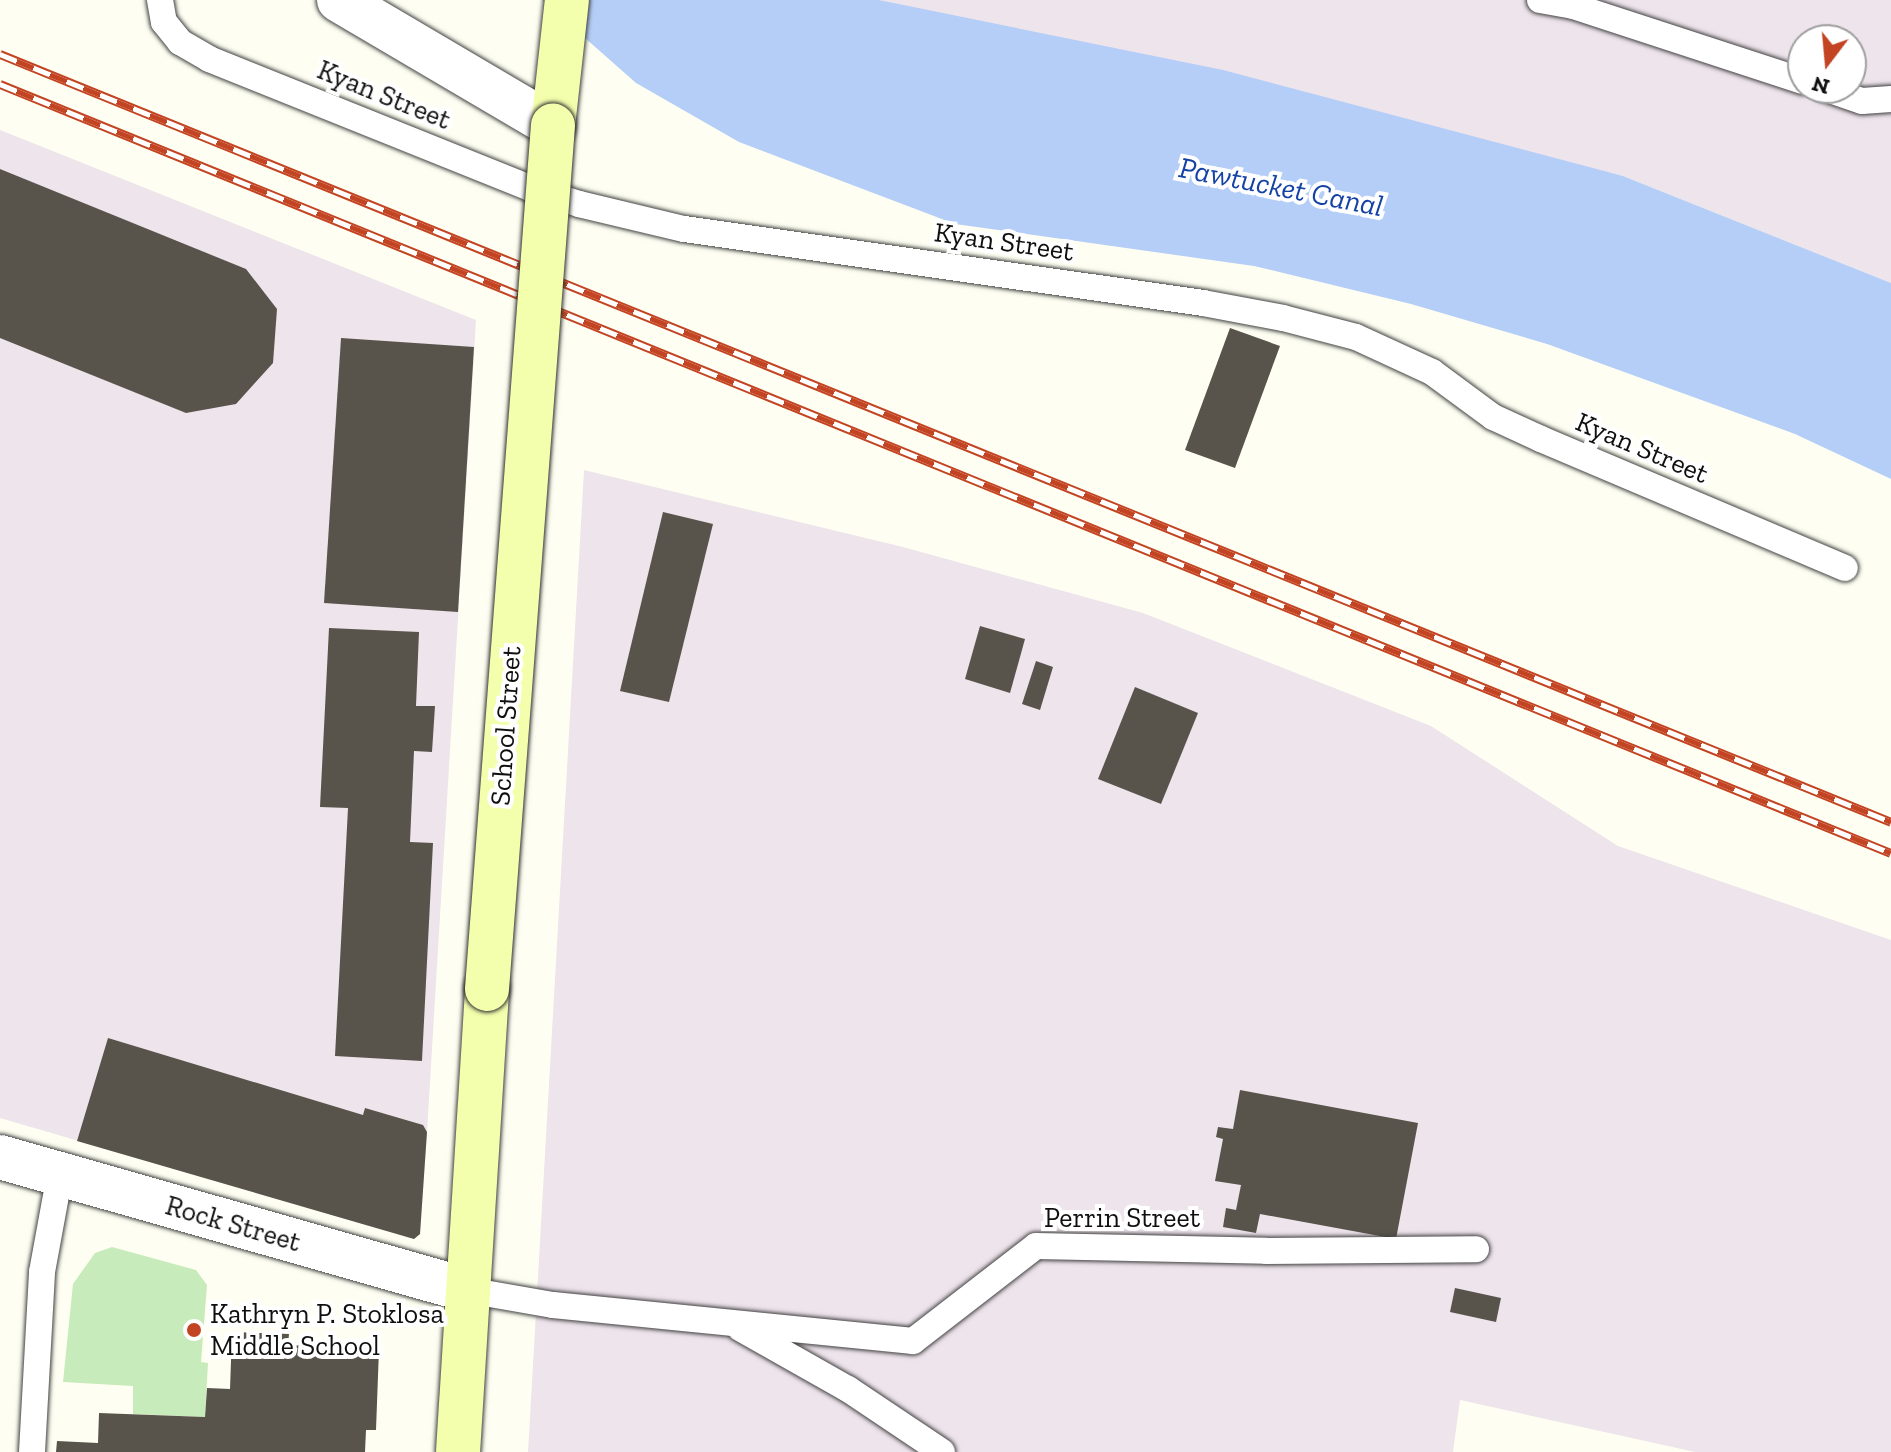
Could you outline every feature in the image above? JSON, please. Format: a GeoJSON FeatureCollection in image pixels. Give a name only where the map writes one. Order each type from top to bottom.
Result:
{"type":"FeatureCollection","features":[{"type":"Feature","properties":{"kind":"main road","name":"School Street"},"geometry":{"type":"LineString","coordinates":[[458,1452],[487,989],[553,126],[567,0]]}},
{"type":"Feature","properties":{"kind":"street"},"geometry":{"type":"LineString","coordinates":[[339,0],[553,126]]}},
{"type":"Feature","properties":{"kind":"street","name":"Rock Street"},"geometry":{"type":"LineString","coordinates":[[0,1157],[467,1290]]}},
{"type":"Feature","properties":{"kind":"lane","name":"Kyan Street"},"geometry":{"type":"LineString","coordinates":[[160,0],[164,22],[180,42],[209,59],[530,188],[579,204],[684,229],[1203,303],[1283,318],[1356,337],[1432,372],[1493,417],[1845,568]]}},
{"type":"Feature","properties":{"kind":"lane"},"geometry":{"type":"LineString","coordinates":[[1540,0],[1573,6],[1787,76]]}},
{"type":"Feature","properties":{"kind":"lane"},"geometry":{"type":"LineString","coordinates":[[1867,101],[1891,99]]}},
{"type":"Feature","properties":{"kind":"lane"},"geometry":{"type":"LineString","coordinates":[[32,1452],[42,1272],[60,1174]]}},
{"type":"Feature","properties":{"kind":"lane","name":"Perrin Street"},"geometry":{"type":"LineString","coordinates":[[467,1290],[513,1300],[733,1325],[913,1341],[1036,1246],[1266,1251],[1476,1249]]}},
{"type":"Feature","properties":{"kind":"lane"},"geometry":{"type":"LineString","coordinates":[[733,1325],[848,1389],[942,1452]]}},
{"type":"Feature","properties":{"kind":"shaded area"},"geometry":{"type":"Polygon","coordinates":[[[879,0],[1891,0],[1891,283],[1623,176],[879,0]]]}},
{"type":"Feature","properties":{"kind":"shaded area"},"geometry":{"type":"Polygon","coordinates":[[[0,130],[476,320],[427,1132],[420,1234],[414,1239],[0,1118],[0,130]]]}},
{"type":"Feature","properties":{"kind":"shaded area"},"geometry":{"type":"Polygon","coordinates":[[[584,470],[903,547],[1143,613],[1431,726],[1618,846],[1891,940],[1891,1452],[1695,1452],[1460,1400],[1453,1452],[528,1452],[584,470]]]}},
{"type":"Feature","properties":{"kind":"green space"},"geometry":{"type":"Polygon","coordinates":[[[112,1247],[196,1270],[207,1285],[201,1362],[208,1363],[205,1417],[133,1414],[133,1386],[63,1382],[73,1284],[95,1253],[112,1247]]]}},
{"type":"Feature","properties":{"kind":"water","name":"Pawtucket Canal"},"geometry":{"type":"Polygon","coordinates":[[[542,0],[879,0],[1223,70],[1623,176],[1891,283],[1891,479],[1795,434],[1547,344],[1411,304],[1254,266],[955,224],[739,142],[636,83],[542,0]]]}},
{"type":"Feature","properties":{"kind":"building"},"geometry":{"type":"Polygon","coordinates":[[[0,169],[246,269],[277,309],[273,363],[236,404],[186,413],[0,338],[0,169]]]}},
{"type":"Feature","properties":{"kind":"building"},"geometry":{"type":"Polygon","coordinates":[[[1230,328],[1280,346],[1235,468],[1185,450],[1230,328]]]}},
{"type":"Feature","properties":{"kind":"building"},"geometry":{"type":"Polygon","coordinates":[[[341,338],[474,347],[458,612],[324,603],[341,338]]]}},
{"type":"Feature","properties":{"kind":"building"},"geometry":{"type":"Polygon","coordinates":[[[663,512],[713,524],[669,702],[620,691],[663,512]]]}},
{"type":"Feature","properties":{"kind":"building"},"geometry":{"type":"Polygon","coordinates":[[[980,626],[1025,639],[1010,693],[965,679],[980,626]]]}},
{"type":"Feature","properties":{"kind":"building"},"geometry":{"type":"Polygon","coordinates":[[[329,628],[419,632],[416,706],[435,706],[432,752],[414,751],[410,842],[433,843],[422,1061],[335,1056],[348,808],[320,807],[329,628]]]}},
{"type":"Feature","properties":{"kind":"building"},"geometry":{"type":"Polygon","coordinates":[[[1036,661],[1053,667],[1040,710],[1022,704],[1036,661]]]}},
{"type":"Feature","properties":{"kind":"building"},"geometry":{"type":"Polygon","coordinates":[[[1135,687],[1198,713],[1161,804],[1098,779],[1135,687]]]}},
{"type":"Feature","properties":{"kind":"building"},"geometry":{"type":"Polygon","coordinates":[[[108,1038],[363,1115],[365,1108],[423,1125],[427,1132],[420,1234],[414,1239],[77,1141],[108,1038]]]}},
{"type":"Feature","properties":{"kind":"building"},"geometry":{"type":"Polygon","coordinates":[[[1240,1090],[1418,1123],[1396,1239],[1260,1214],[1256,1233],[1223,1227],[1226,1208],[1236,1210],[1241,1185],[1215,1181],[1223,1139],[1216,1137],[1218,1127],[1233,1129],[1240,1090]]]}},
{"type":"Feature","properties":{"kind":"building"},"geometry":{"type":"Polygon","coordinates":[[[1455,1288],[1501,1298],[1496,1322],[1450,1312],[1455,1288]]]}},
{"type":"Feature","properties":{"kind":"building"},"geometry":{"type":"Polygon","coordinates":[[[232,1332],[289,1334],[288,1345],[379,1349],[376,1430],[366,1430],[365,1452],[56,1452],[57,1441],[98,1443],[99,1413],[205,1417],[207,1388],[230,1389],[232,1332]]]}},
{"type":"Feature","properties":{"kind":"railway"},"geometry":{"type":"LineString","coordinates":[[0,54],[1891,822]]}},
{"type":"Feature","properties":{"kind":"railway"},"geometry":{"type":"LineString","coordinates":[[0,84],[1891,853]]}},
{"type":"Feature","properties":{"kind":"place","name":"Kathryn P. Stoklosa Middle School"},"geometry":{"type":"Point","coordinates":[194,1330]}}]}
